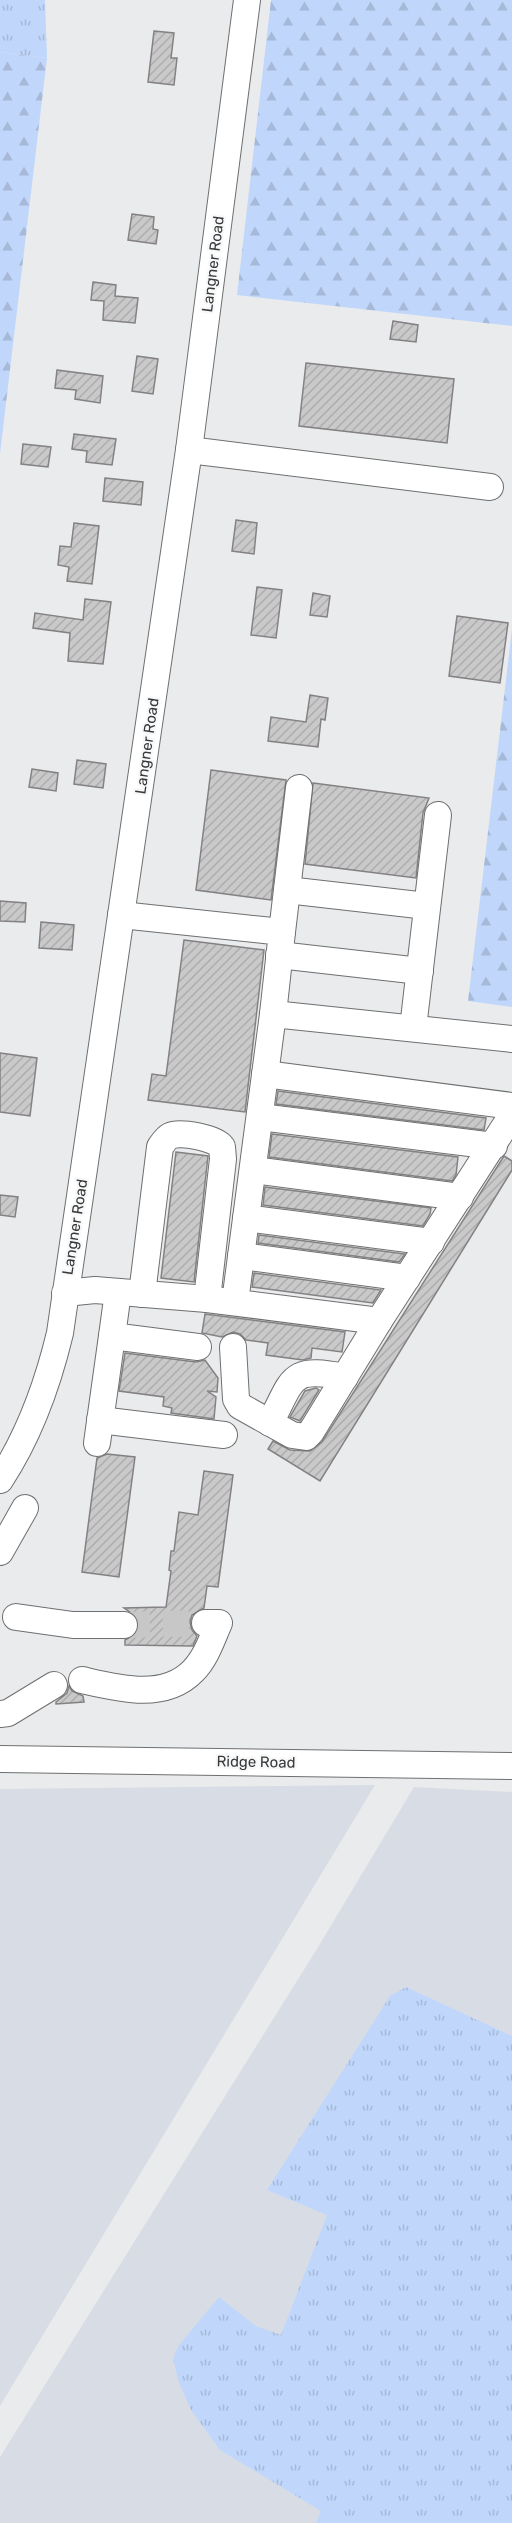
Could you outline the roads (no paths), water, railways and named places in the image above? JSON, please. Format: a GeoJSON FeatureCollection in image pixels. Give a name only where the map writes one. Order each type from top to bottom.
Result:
{"type":"FeatureCollection","features":[{"type":"Feature","properties":{"kind":"street","name":"Langner Road"},"geometry":{"type":"LineString","coordinates":[[0,1480],[18,1449],[47,1377],[60,1333],[189,450],[247,0]]}},
{"type":"Feature","properties":{"kind":"street"},"geometry":{"type":"LineString","coordinates":[[189,450],[490,487]]}},
{"type":"Feature","properties":{"kind":"street"},"geometry":{"type":"LineString","coordinates":[[235,1302],[273,1014],[299,788]]}},
{"type":"Feature","properties":{"kind":"street"},"geometry":{"type":"LineString","coordinates":[[413,1028],[438,814]]}},
{"type":"Feature","properties":{"kind":"street"},"geometry":{"type":"LineString","coordinates":[[287,890],[427,906]]}},
{"type":"Feature","properties":{"kind":"street"},"geometry":{"type":"LineString","coordinates":[[122,915],[420,971]]}},
{"type":"Feature","properties":{"kind":"street"},"geometry":{"type":"LineString","coordinates":[[273,1014],[512,1039]]}},
{"type":"Feature","properties":{"kind":"street"},"geometry":{"type":"LineString","coordinates":[[265,1074],[512,1106]]}},
{"type":"Feature","properties":{"kind":"street"},"geometry":{"type":"LineString","coordinates":[[233,1347],[236,1399],[240,1406],[292,1435],[306,1437],[512,1115]]}},
{"type":"Feature","properties":{"kind":"street"},"geometry":{"type":"LineString","coordinates":[[260,1117],[494,1146]]}},
{"type":"Feature","properties":{"kind":"street"},"geometry":{"type":"LineString","coordinates":[[207,1299],[223,1159],[222,1147],[213,1140],[178,1134],[170,1136],[160,1147],[130,1293],[112,1336],[99,1431],[224,1435]]}},
{"type":"Feature","properties":{"kind":"street"},"geometry":{"type":"LineString","coordinates":[[253,1170],[460,1197]]}},
{"type":"Feature","properties":{"kind":"street"},"geometry":{"type":"LineString","coordinates":[[246,1218],[430,1242]]}},
{"type":"Feature","properties":{"kind":"street"},"geometry":{"type":"LineString","coordinates":[[241,1256],[407,1278]]}},
{"type":"Feature","properties":{"kind":"street"},"geometry":{"type":"LineString","coordinates":[[65,1293],[96,1290],[207,1299],[379,1321]]}},
{"type":"Feature","properties":{"kind":"street"},"geometry":{"type":"LineString","coordinates":[[112,1336],[198,1347]]}},
{"type":"Feature","properties":{"kind":"street"},"geometry":{"type":"LineString","coordinates":[[270,1423],[292,1381],[301,1374],[322,1372],[345,1377]]}},
{"type":"Feature","properties":{"kind":"street"},"geometry":{"type":"LineString","coordinates":[[0,1552],[25,1508]]}},
{"type":"Feature","properties":{"kind":"street"},"geometry":{"type":"LineString","coordinates":[[16,1617],[73,1624],[124,1625]]}},
{"type":"Feature","properties":{"kind":"street"},"geometry":{"type":"LineString","coordinates":[[82,1680],[124,1690],[157,1689],[181,1681],[193,1671],[205,1655],[219,1623],[205,1623]]}},
{"type":"Feature","properties":{"kind":"street"},"geometry":{"type":"LineString","coordinates":[[0,1714],[8,1713],[54,1685]]}},
{"type":"Feature","properties":{"kind":"street","name":"Ridge Road"},"geometry":{"type":"LineString","coordinates":[[0,1759],[512,1766]]}},
{"type":"Feature","properties":{"kind":"tunnel"},"geometry":{"type":"LineString","coordinates":[[124,1625],[205,1623]]}}]}
